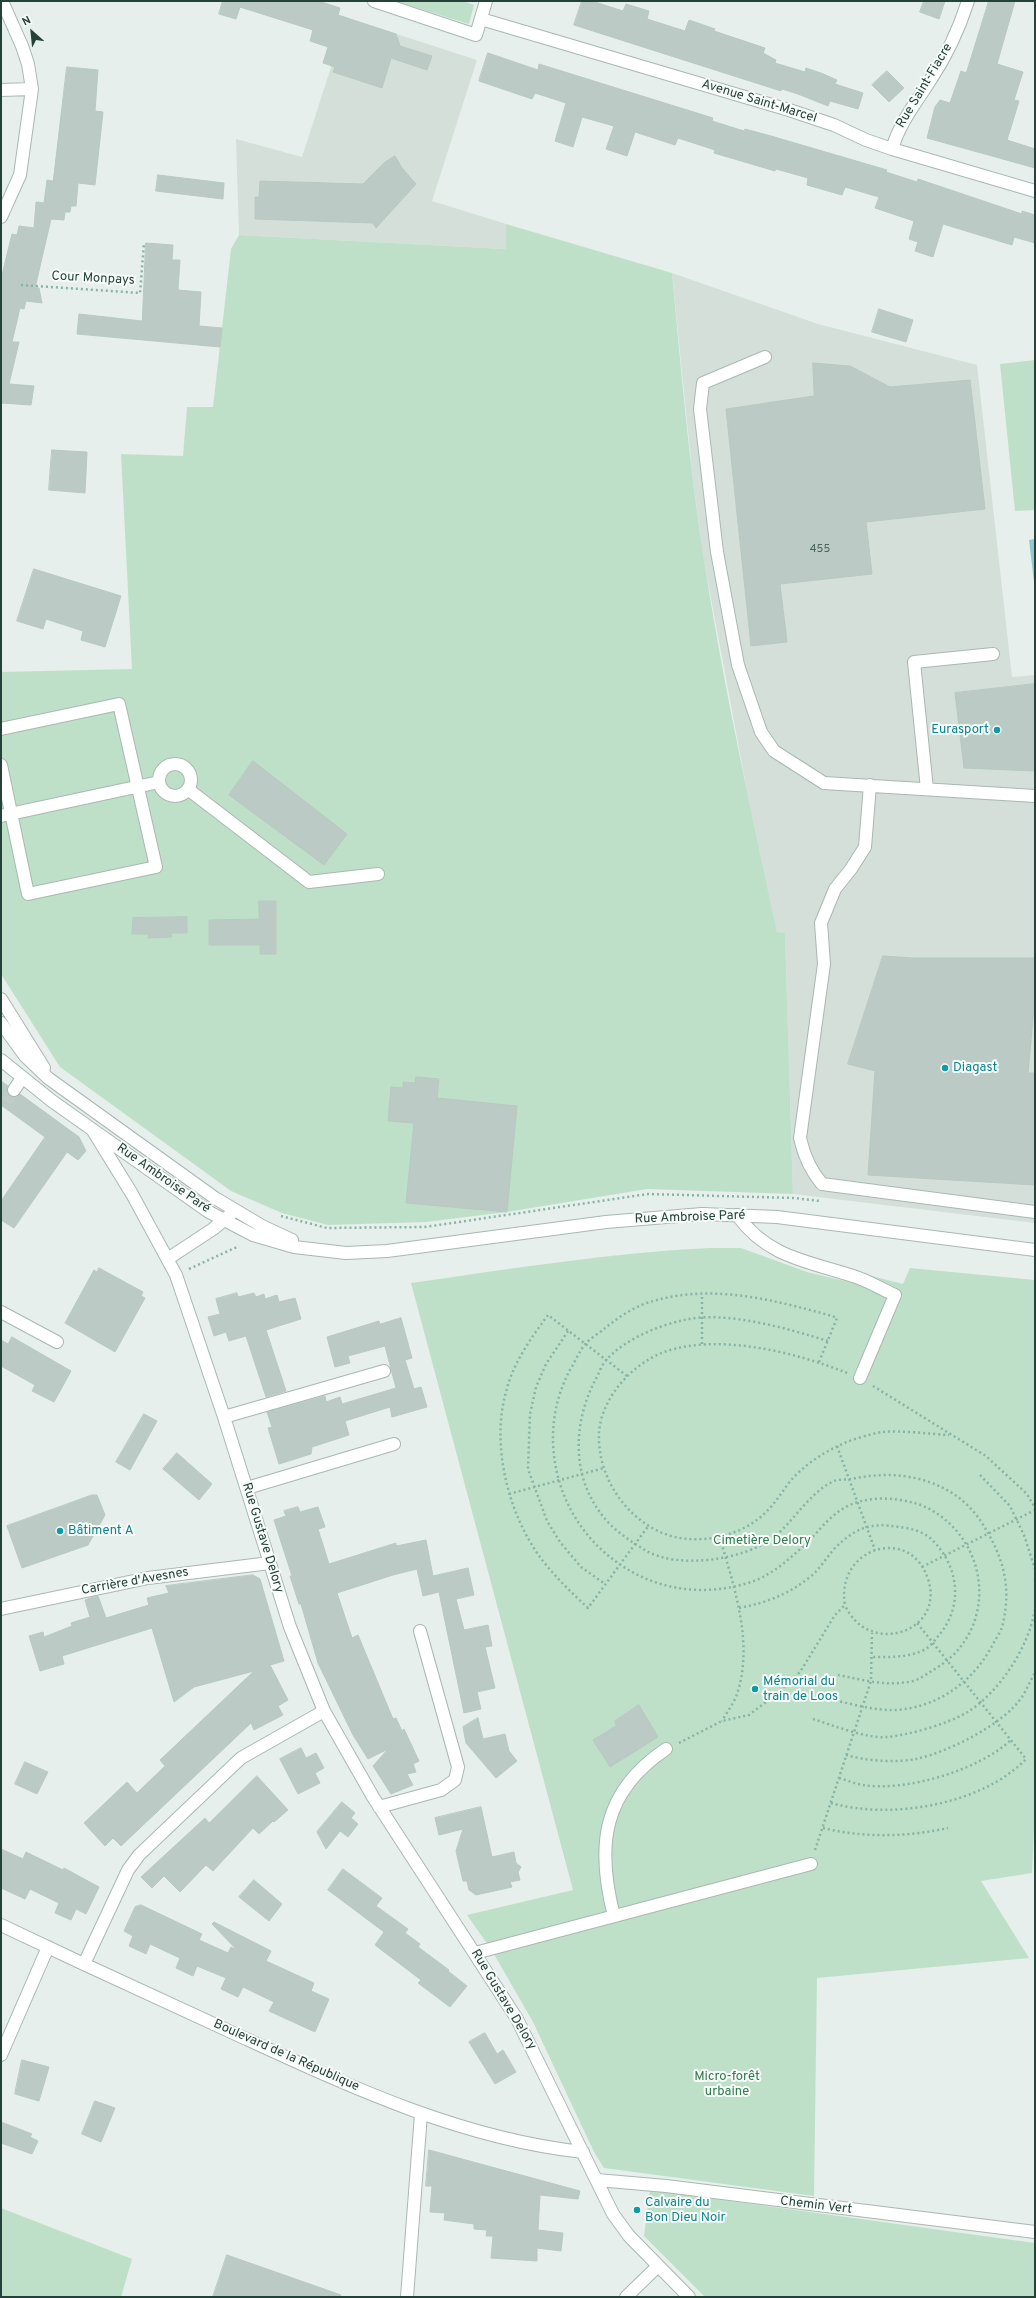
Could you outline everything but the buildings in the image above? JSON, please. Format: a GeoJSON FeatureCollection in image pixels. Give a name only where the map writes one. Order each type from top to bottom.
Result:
{"type":"FeatureCollection","features":[{"type":"Feature","properties":{"kind":"street"},"geometry":{"type":"LineString","coordinates":[[1,217],[20,175],[32,89],[29,70],[22,46],[2,1]]}},
{"type":"Feature","properties":{"kind":"street"},"geometry":{"type":"LineString","coordinates":[[374,1],[476,34],[486,1]]}},
{"type":"Feature","properties":{"kind":"street","name":"Rue Saint-Fiacre"},"geometry":{"type":"LineString","coordinates":[[892,149],[897,132],[906,115],[946,55],[957,33],[968,1]]}},
{"type":"Feature","properties":{"kind":"street","name":"Avenue Saint-Marcel"},"geometry":{"type":"LineString","coordinates":[[481,19],[789,110],[834,125],[866,140],[892,149],[1035,190]]}},
{"type":"Feature","properties":{"kind":"street"},"geometry":{"type":"LineString","coordinates":[[1,90],[32,89]]}},
{"type":"Feature","properties":{"kind":"street"},"geometry":{"type":"LineString","coordinates":[[765,357],[703,383],[700,409],[717,552],[738,666],[761,732],[774,751],[824,783],[1035,796]]}},
{"type":"Feature","properties":{"kind":"street"},"geometry":{"type":"LineString","coordinates":[[927,789],[914,662],[993,654]]}},
{"type":"Feature","properties":{"kind":"street"},"geometry":{"type":"LineString","coordinates":[[1,729],[119,704],[156,867],[28,894],[6,815],[1,765]]}},
{"type":"Feature","properties":{"kind":"street"},"geometry":{"type":"LineString","coordinates":[[172,764],[178,764],[188,769],[191,774],[191,785],[189,790],[180,796],[170,796],[162,789],[159,782],[163,770],[172,764]]}},
{"type":"Feature","properties":{"kind":"street"},"geometry":{"type":"LineString","coordinates":[[6,815],[159,782]]}},
{"type":"Feature","properties":{"kind":"street"},"geometry":{"type":"LineString","coordinates":[[870,786],[865,847],[851,869],[835,889],[821,923],[824,964],[801,1126],[800,1138],[803,1153],[811,1171],[822,1184],[1035,1212]]}},
{"type":"Feature","properties":{"kind":"street"},"geometry":{"type":"LineString","coordinates":[[189,790],[309,882],[378,874]]}},
{"type":"Feature","properties":{"kind":"street","name":"Rue Ambroise Paré"},"geometry":{"type":"LineString","coordinates":[[1,999],[46,1071],[67,1092]]}},
{"type":"Feature","properties":{"kind":"street","name":"Rue Ambroise Paré"},"geometry":{"type":"LineString","coordinates":[[1,1023],[34,1066],[67,1092],[203,1190],[286,1238],[312,1247],[346,1253]]}},
{"type":"Feature","properties":{"kind":"street","name":"Rue Ambroise Paré"},"geometry":{"type":"LineString","coordinates":[[1,1060],[22,1078],[154,1174],[225,1221],[253,1235],[294,1248],[346,1253],[419,1248],[648,1218],[737,1215],[777,1217],[1035,1250]]}},
{"type":"Feature","properties":{"kind":"street"},"geometry":{"type":"LineString","coordinates":[[14,1090],[22,1078]]}},
{"type":"Feature","properties":{"kind":"street","name":"Rue Gustave Delory"},"geometry":{"type":"LineString","coordinates":[[92,1129],[169,1258],[176,1275],[224,1417],[297,1647],[324,1711],[358,1774],[517,2020],[607,2203],[628,2236],[689,2297]]}},
{"type":"Feature","properties":{"kind":"street"},"geometry":{"type":"LineString","coordinates":[[169,1258],[225,1221],[230,1216],[232,1208]]}},
{"type":"Feature","properties":{"kind":"street"},"geometry":{"type":"LineString","coordinates":[[737,1215],[748,1230],[768,1246],[797,1260],[855,1276],[895,1295],[860,1378]]}},
{"type":"Feature","properties":{"kind":"street"},"geometry":{"type":"LineString","coordinates":[[1,1312],[57,1342]]}},
{"type":"Feature","properties":{"kind":"street"},"geometry":{"type":"LineString","coordinates":[[224,1417],[384,1371]]}},
{"type":"Feature","properties":{"kind":"street"},"geometry":{"type":"LineString","coordinates":[[247,1488],[394,1444]]}},
{"type":"Feature","properties":{"kind":"street","name":"Carrière d'Avesnes"},"geometry":{"type":"LineString","coordinates":[[1,1610],[159,1576],[270,1563]]}},
{"type":"Feature","properties":{"kind":"street"},"geometry":{"type":"LineString","coordinates":[[379,1807],[441,1790],[455,1780],[458,1767],[420,1631]]}},
{"type":"Feature","properties":{"kind":"street"},"geometry":{"type":"LineString","coordinates":[[84,1964],[128,1870],[139,1855],[241,1758],[324,1711]]}},
{"type":"Feature","properties":{"kind":"street"},"geometry":{"type":"LineString","coordinates":[[614,1916],[604,1867],[606,1840],[612,1813],[618,1800],[635,1774],[666,1750]]}},
{"type":"Feature","properties":{"kind":"street"},"geometry":{"type":"LineString","coordinates":[[475,1953],[811,1864]]}},
{"type":"Feature","properties":{"kind":"street","name":"Boulevard de la République"},"geometry":{"type":"LineString","coordinates":[[1,1926],[312,2069],[420,2114],[497,2137],[546,2148],[583,2152]]}},
{"type":"Feature","properties":{"kind":"street"},"geometry":{"type":"LineString","coordinates":[[1,2056],[48,1947]]}},
{"type":"Feature","properties":{"kind":"street"},"geometry":{"type":"LineString","coordinates":[[408,2297],[420,2114]]}},
{"type":"Feature","properties":{"kind":"street","name":"Chemin Vert"},"geometry":{"type":"LineString","coordinates":[[597,2180],[666,2186],[1035,2232]]}},
{"type":"Feature","properties":{"kind":"street"},"geometry":{"type":"LineString","coordinates":[[626,2297],[658,2266]]}},
{"type":"Feature","properties":{"kind":"path","name":"Cour Monpays"},"geometry":{"type":"LineString","coordinates":[[21,285],[140,293],[144,243]]}},
{"type":"Feature","properties":{"kind":"path"},"geometry":{"type":"LineString","coordinates":[[278,1216],[327,1228],[425,1227],[648,1194],[794,1198],[825,1201]]}},
{"type":"Feature","properties":{"kind":"path"},"geometry":{"type":"LineString","coordinates":[[176,1275],[243,1244]]}},
{"type":"Feature","properties":{"kind":"path"},"geometry":{"type":"LineString","coordinates":[[819,1362],[837,1318],[832,1316],[772,1299],[724,1293],[686,1295],[644,1304],[619,1317],[586,1344],[562,1385],[554,1412],[552,1442],[564,1499],[576,1521],[593,1541],[620,1565],[639,1576],[669,1588],[719,1589],[752,1582],[783,1564],[804,1546],[826,1522],[846,1506],[877,1499],[891,1499],[917,1503],[940,1514],[960,1533],[967,1545],[980,1579],[980,1600],[973,1628],[960,1648],[947,1661],[916,1680],[886,1685],[838,1675]]}},
{"type":"Feature","properties":{"kind":"path"},"geometry":{"type":"LineString","coordinates":[[702,1294],[702,1344]]}},
{"type":"Feature","properties":{"kind":"path"},"geometry":{"type":"LineString","coordinates":[[627,1376],[548,1315],[525,1348],[506,1392],[501,1430],[502,1461],[509,1494],[519,1519],[539,1556],[565,1586],[588,1608],[649,1526]]}},
{"type":"Feature","properties":{"kind":"path"},"geometry":{"type":"LineString","coordinates":[[821,1697],[862,1706],[895,1710],[929,1703],[964,1682],[984,1662],[1003,1625],[1008,1594],[1002,1560],[978,1518],[960,1498],[939,1485],[901,1475],[865,1475],[849,1480],[835,1481],[808,1501],[772,1539],[726,1559],[687,1561],[649,1553],[620,1532],[597,1510],[583,1480],[578,1438],[580,1421],[589,1390],[606,1360],[633,1340],[658,1327],[688,1318],[726,1318],[780,1326],[828,1341]]}},
{"type":"Feature","properties":{"kind":"path"},"geometry":{"type":"LineString","coordinates":[[568,1330],[546,1364],[536,1387],[530,1414],[528,1469],[547,1521],[560,1542],[581,1567],[605,1584]]}},
{"type":"Feature","properties":{"kind":"path"},"geometry":{"type":"LineString","coordinates":[[922,1567],[1035,1509],[1027,1494],[986,1456],[949,1435],[860,1378],[819,1362],[752,1348],[702,1344],[662,1353],[641,1364],[627,1376],[610,1399],[599,1433],[604,1468],[623,1504],[649,1526],[673,1536],[699,1539],[720,1538],[738,1531],[754,1522],[768,1511],[796,1476],[810,1463],[836,1446],[882,1432],[949,1435]]}},
{"type":"Feature","properties":{"kind":"path"},"geometry":{"type":"LineString","coordinates":[[836,1446],[875,1550]]}},
{"type":"Feature","properties":{"kind":"path"},"geometry":{"type":"LineString","coordinates":[[509,1494],[604,1468]]}},
{"type":"Feature","properties":{"kind":"path"},"geometry":{"type":"LineString","coordinates":[[980,1475],[1010,1506],[1024,1535],[1035,1569]]}},
{"type":"Feature","properties":{"kind":"path"},"geometry":{"type":"LineString","coordinates":[[739,1608],[760,1604],[785,1594],[811,1576],[835,1549],[866,1526],[887,1525],[911,1528],[929,1538],[945,1556],[956,1581],[956,1603],[948,1624],[926,1650],[902,1657],[871,1657]]}},
{"type":"Feature","properties":{"kind":"path"},"geometry":{"type":"LineString","coordinates":[[720,1538],[739,1608],[744,1650],[743,1671],[736,1695],[722,1722]]}},
{"type":"Feature","properties":{"kind":"path"},"geometry":{"type":"LineString","coordinates":[[884,1547],[895,1548],[912,1557],[922,1567],[930,1585],[929,1601],[924,1616],[917,1623],[901,1633],[885,1635],[872,1633],[855,1621],[845,1605],[844,1583],[849,1572],[863,1556],[875,1550],[884,1547]]}},
{"type":"Feature","properties":{"kind":"path"},"geometry":{"type":"LineString","coordinates":[[813,1719],[854,1731],[886,1737],[926,1728],[965,1714],[981,1702],[1016,1663],[1026,1641],[1034,1609],[1035,1578]]}},
{"type":"Feature","properties":{"kind":"path"},"geometry":{"type":"LineString","coordinates":[[666,1750],[722,1722],[750,1715],[775,1695],[800,1672],[835,1615],[845,1605]]}},
{"type":"Feature","properties":{"kind":"path"},"geometry":{"type":"LineString","coordinates":[[831,1803],[851,1808],[899,1810],[934,1805],[968,1794],[992,1784],[1026,1759],[917,1623]]}},
{"type":"Feature","properties":{"kind":"path"},"geometry":{"type":"LineString","coordinates":[[811,1864],[870,1681],[872,1633]]}},
{"type":"Feature","properties":{"kind":"path"},"geometry":{"type":"LineString","coordinates":[[846,1755],[881,1760],[915,1759],[956,1745],[996,1721],[1021,1698],[1035,1673]]}},
{"type":"Feature","properties":{"kind":"path"},"geometry":{"type":"LineString","coordinates":[[839,1778],[863,1785],[900,1784],[944,1776],[981,1761],[1011,1740]]}},
{"type":"Feature","properties":{"kind":"path"},"geometry":{"type":"LineString","coordinates":[[823,1828],[872,1835],[924,1833],[948,1828]]}},
{"type":"Feature","properties":{"kind":"shaded area"},"geometry":{"type":"Polygon","coordinates":[[[347,18],[477,60],[432,201],[506,224],[506,249],[239,235],[236,139],[302,157],[347,18]]]}},
{"type":"Feature","properties":{"kind":"shaded area"},"geometry":{"type":"Polygon","coordinates":[[[672,273],[818,324],[977,365],[1012,677],[1035,675],[1035,1223],[793,1194],[785,933],[777,933],[747,791],[704,561],[693,481],[672,273]]]}},
{"type":"Feature","properties":{"kind":"green space"},"geometry":{"type":"Polygon","coordinates":[[[395,1],[463,1],[474,5],[469,24],[395,1]]]}},
{"type":"Feature","properties":{"kind":"green space"},"geometry":{"type":"Polygon","coordinates":[[[506,224],[672,273],[690,453],[699,524],[720,654],[777,932],[785,933],[793,1194],[647,1189],[507,1212],[426,1222],[328,1225],[282,1213],[231,1191],[60,1067],[1,974],[1,672],[132,669],[121,454],[183,456],[187,407],[213,407],[231,249],[239,235],[506,249],[506,224]]]}},
{"type":"Feature","properties":{"kind":"green space"},"geometry":{"type":"Polygon","coordinates":[[[1035,360],[1035,510],[1015,511],[1000,364],[1035,360]]]}},
{"type":"Feature","properties":{"kind":"green space","name":"Cimetière Delory"},"geometry":{"type":"Polygon","coordinates":[[[741,1248],[807,1272],[853,1283],[856,1272],[903,1284],[910,1268],[1035,1280],[1035,1807],[1032,1873],[981,1881],[1029,1958],[817,1978],[814,2196],[604,2168],[594,2152],[533,2022],[491,1949],[467,1915],[573,1890],[411,1283],[597,1258],[672,1250],[741,1248]]]}},
{"type":"Feature","properties":{"kind":"green space"},"geometry":{"type":"Polygon","coordinates":[[[650,2190],[1035,2243],[1035,2297],[705,2297],[644,2236],[650,2190]]]}},
{"type":"Feature","properties":{"kind":"green space"},"geometry":{"type":"Polygon","coordinates":[[[1,2208],[132,2259],[121,2297],[1,2297],[1,2208]]]}},
{"type":"Feature","properties":{"kind":"water"},"geometry":{"type":"Polygon","coordinates":[[[1035,539],[1035,590],[1029,540],[1035,539]]]}},
{"type":"Feature","properties":{"kind":"tunnel"},"geometry":{"type":"LineString","coordinates":[[6,1102],[14,1090]]}},
{"type":"Feature","properties":{"kind":"place","name":"Eurasport"},"geometry":{"type":"Point","coordinates":[997,730]}},
{"type":"Feature","properties":{"kind":"place","name":"Diagast"},"geometry":{"type":"Point","coordinates":[945,1068]}},
{"type":"Feature","properties":{"kind":"place","name":"Bâtiment A"},"geometry":{"type":"Point","coordinates":[60,1531]}},
{"type":"Feature","properties":{"kind":"place","name":"Mémorial du train de Loos"},"geometry":{"type":"Point","coordinates":[755,1689]}},
{"type":"Feature","properties":{"kind":"place","name":"Calvaire du Bon Dieu Noir"},"geometry":{"type":"Point","coordinates":[637,2210]}},
{"type":"Feature","properties":{"kind":"park label","name":"Micro-forêt urbaine"},"geometry":{"type":"Point","coordinates":[727,2084]}}]}
